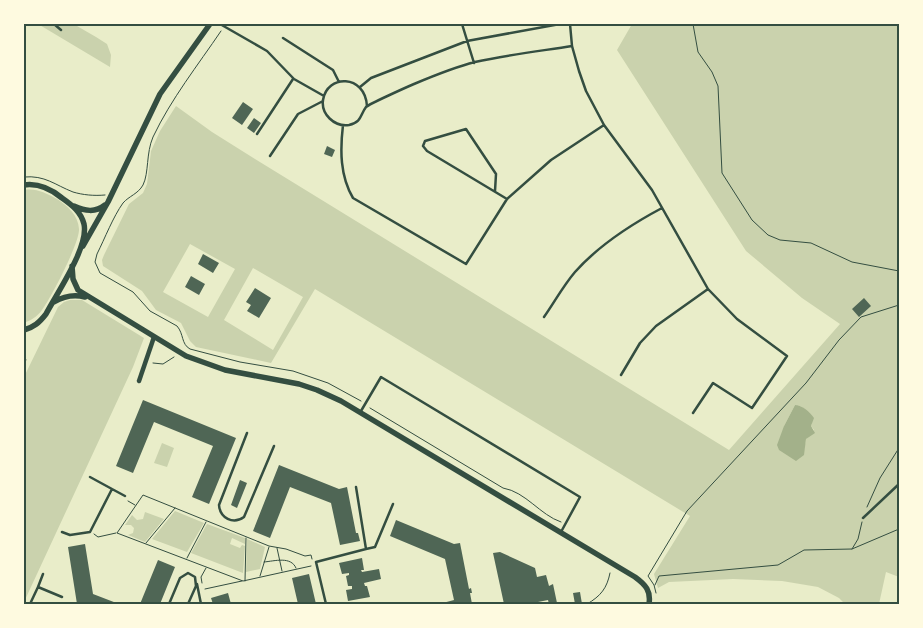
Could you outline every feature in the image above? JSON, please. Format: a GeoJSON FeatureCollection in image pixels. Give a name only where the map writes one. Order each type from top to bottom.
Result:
{"type":"FeatureCollection","features":[{"type":"Feature","properties":{"kind":"street"},"geometry":{"type":"LineString","coordinates":[[24,330],[39,323],[52,303],[109,199],[160,94],[210,24]]}},
{"type":"Feature","properties":{"kind":"street"},"geometry":{"type":"LineString","coordinates":[[24,185],[32,184],[44,187],[58,194],[73,206],[84,222],[85,232],[82,246]]}},
{"type":"Feature","properties":{"kind":"street"},"geometry":{"type":"LineString","coordinates":[[73,206],[92,211],[100,209],[109,199]]}},
{"type":"Feature","properties":{"kind":"street"},"geometry":{"type":"LineString","coordinates":[[72,266],[74,285],[78,290],[154,337],[199,361],[225,370],[275,379],[317,390],[360,412],[636,577],[647,587],[650,594],[649,604]]}},
{"type":"Feature","properties":{"kind":"street"},"geometry":{"type":"LineString","coordinates":[[52,303],[68,296],[87,297]]}},
{"type":"Feature","properties":{"kind":"street"},"geometry":{"type":"LineString","coordinates":[[139,381],[154,337]]}},
{"type":"Feature","properties":{"kind":"lane"},"geometry":{"type":"LineString","coordinates":[[54,24],[61,30]]}},
{"type":"Feature","properties":{"kind":"lane"},"geometry":{"type":"LineString","coordinates":[[220,24],[267,51],[294,79],[324,96]]}},
{"type":"Feature","properties":{"kind":"lane"},"geometry":{"type":"LineString","coordinates":[[462,24],[474,63]]}},
{"type":"Feature","properties":{"kind":"lane"},"geometry":{"type":"LineString","coordinates":[[360,87],[372,78],[467,41],[560,24]]}},
{"type":"Feature","properties":{"kind":"lane"},"geometry":{"type":"LineString","coordinates":[[570,24],[572,46],[586,91],[604,126],[652,190],[708,289],[737,319],[787,356],[752,408],[713,383],[693,413]]}},
{"type":"Feature","properties":{"kind":"lane"},"geometry":{"type":"LineString","coordinates":[[283,38],[333,70],[339,82]]}},
{"type":"Feature","properties":{"kind":"lane"},"geometry":{"type":"LineString","coordinates":[[366,106],[414,84],[474,63],[572,46]]}},
{"type":"Feature","properties":{"kind":"lane"},"geometry":{"type":"LineString","coordinates":[[256,134],[294,79]]}},
{"type":"Feature","properties":{"kind":"lane"},"geometry":{"type":"LineString","coordinates":[[339,82],[354,83],[360,87],[366,97],[366,106],[360,118],[350,124],[336,123],[329,118],[323,108],[324,96],[333,84],[339,82]]}},
{"type":"Feature","properties":{"kind":"lane"},"geometry":{"type":"LineString","coordinates":[[270,156],[298,114],[323,101]]}},
{"type":"Feature","properties":{"kind":"lane"},"geometry":{"type":"LineString","coordinates":[[343,125],[341,142],[343,172],[346,186],[354,198],[466,264],[507,199],[551,160],[604,126]]}},
{"type":"Feature","properties":{"kind":"lane"},"geometry":{"type":"LineString","coordinates":[[495,191],[496,174],[466,129],[425,141],[423,146],[427,151],[507,199]]}},
{"type":"Feature","properties":{"kind":"lane"},"geometry":{"type":"LineString","coordinates":[[544,317],[574,273],[592,256],[616,235],[662,208]]}},
{"type":"Feature","properties":{"kind":"lane"},"geometry":{"type":"LineString","coordinates":[[621,374],[640,342],[656,326],[708,289]]}},
{"type":"Feature","properties":{"kind":"lane"},"geometry":{"type":"LineString","coordinates":[[360,412],[381,377],[580,498],[561,532]]}},
{"type":"Feature","properties":{"kind":"lane"},"geometry":{"type":"LineString","coordinates":[[248,433],[219,504],[221,512],[228,519],[237,520],[244,517],[274,446]]}},
{"type":"Feature","properties":{"kind":"lane"},"geometry":{"type":"LineString","coordinates":[[90,477],[125,496]]}},
{"type":"Feature","properties":{"kind":"lane"},"geometry":{"type":"LineString","coordinates":[[863,518],[899,484]]}},
{"type":"Feature","properties":{"kind":"lane"},"geometry":{"type":"LineString","coordinates":[[356,487],[366,549]]}},
{"type":"Feature","properties":{"kind":"lane"},"geometry":{"type":"LineString","coordinates":[[62,532],[70,535],[90,532],[112,489]]}},
{"type":"Feature","properties":{"kind":"lane"},"geometry":{"type":"LineString","coordinates":[[326,604],[316,562],[375,546],[393,504]]}},
{"type":"Feature","properties":{"kind":"lane"},"geometry":{"type":"LineString","coordinates":[[30,604],[43,574]]}},
{"type":"Feature","properties":{"kind":"lane"},"geometry":{"type":"LineString","coordinates":[[169,604],[182,575],[188,574],[193,575],[201,604]]}},
{"type":"Feature","properties":{"kind":"lane"},"geometry":{"type":"LineString","coordinates":[[188,604],[196,583]]}},
{"type":"Feature","properties":{"kind":"lane"},"geometry":{"type":"LineString","coordinates":[[38,586],[62,597]]}},
{"type":"Feature","properties":{"kind":"path"},"geometry":{"type":"LineString","coordinates":[[693,24],[698,52],[712,72],[718,86],[722,173],[752,220],[768,235],[780,240],[811,242],[852,262],[899,271]]}},
{"type":"Feature","properties":{"kind":"path"},"geometry":{"type":"LineString","coordinates":[[224,26],[167,112],[153,138],[147,158],[144,183],[141,188],[123,203],[95,258],[96,266],[100,273],[133,292],[150,312],[177,326],[187,348],[240,362],[312,376],[341,389],[503,488],[512,490],[566,524]]}},
{"type":"Feature","properties":{"kind":"path"},"geometry":{"type":"LineString","coordinates":[[24,177],[40,177],[86,195],[106,194],[109,199],[123,203]]}},
{"type":"Feature","properties":{"kind":"path"},"geometry":{"type":"LineString","coordinates":[[648,576],[687,511],[806,383],[838,340],[862,316],[899,305]]}},
{"type":"Feature","properties":{"kind":"path"},"geometry":{"type":"LineString","coordinates":[[147,360],[158,364],[167,363],[174,357],[183,341]]}},
{"type":"Feature","properties":{"kind":"path"},"geometry":{"type":"LineString","coordinates":[[24,364],[26,360]]}},
{"type":"Feature","properties":{"kind":"path"},"geometry":{"type":"LineString","coordinates":[[852,549],[858,539],[870,497],[899,448]]}},
{"type":"Feature","properties":{"kind":"path"},"geometry":{"type":"LineString","coordinates":[[117,533],[143,495],[269,546],[286,549],[305,556],[311,555],[313,566],[204,590],[202,577],[206,567]]}},
{"type":"Feature","properties":{"kind":"path"},"geometry":{"type":"LineString","coordinates":[[125,496],[127,500],[136,505]]}},
{"type":"Feature","properties":{"kind":"path"},"geometry":{"type":"LineString","coordinates":[[145,544],[175,508]]}},
{"type":"Feature","properties":{"kind":"path"},"geometry":{"type":"LineString","coordinates":[[186,559],[207,521]]}},
{"type":"Feature","properties":{"kind":"path"},"geometry":{"type":"LineString","coordinates":[[650,594],[659,576],[778,564],[804,550],[852,549],[899,528]]}},
{"type":"Feature","properties":{"kind":"path"},"geometry":{"type":"LineString","coordinates":[[90,532],[98,537],[117,533],[244,581]]}},
{"type":"Feature","properties":{"kind":"path"},"geometry":{"type":"LineString","coordinates":[[244,581],[246,537]]}},
{"type":"Feature","properties":{"kind":"path"},"geometry":{"type":"LineString","coordinates":[[260,577],[269,546]]}},
{"type":"Feature","properties":{"kind":"path"},"geometry":{"type":"LineString","coordinates":[[277,547],[282,572]]}},
{"type":"Feature","properties":{"kind":"path"},"geometry":{"type":"LineString","coordinates":[[264,562],[292,561],[296,569]]}},
{"type":"Feature","properties":{"kind":"path"},"geometry":{"type":"LineString","coordinates":[[587,604],[603,593],[610,572]]}},
{"type":"Feature","properties":{"kind":"shaded area"},"geometry":{"type":"Polygon","coordinates":[[[38,24],[77,26],[96,37],[107,44],[111,55],[110,67],[38,24]]]}},
{"type":"Feature","properties":{"kind":"shaded area"},"geometry":{"type":"Polygon","coordinates":[[[632,24],[899,24],[899,577],[886,572],[879,604],[845,604],[839,598],[818,587],[782,581],[733,579],[669,582],[658,588],[654,574],[690,516],[315,289],[271,363],[196,347],[190,341],[181,323],[156,310],[142,291],[103,266],[102,260],[104,255],[129,204],[143,193],[147,184],[151,151],[160,131],[176,106],[212,132],[255,159],[729,450],[840,324],[802,298],[746,251],[617,50],[632,24]],[[190,244],[163,292],[208,317],[235,269],[190,244]],[[253,268],[224,320],[273,350],[303,297],[253,268]],[[795,405],[784,426],[804,450],[806,439],[814,430],[806,411],[802,407],[795,405]]]}},
{"type":"Feature","properties":{"kind":"shaded area"},"geometry":{"type":"Polygon","coordinates":[[[24,190],[41,192],[57,199],[69,208],[77,219],[79,229],[70,257],[46,304],[38,315],[24,323],[24,190]]]}},
{"type":"Feature","properties":{"kind":"shaded area"},"geometry":{"type":"Polygon","coordinates":[[[70,300],[82,300],[144,338],[133,367],[24,602],[24,377],[58,307],[70,300]]]}},
{"type":"Feature","properties":{"kind":"shaded area"},"geometry":{"type":"Polygon","coordinates":[[[795,405],[806,409],[814,418],[811,426],[815,433],[806,439],[804,455],[796,461],[779,450],[777,445],[795,405]]]}},
{"type":"Feature","properties":{"kind":"shaded area"},"geometry":{"type":"Polygon","coordinates":[[[162,443],[174,448],[167,467],[154,463],[162,443]]]}},
{"type":"Feature","properties":{"kind":"shaded area"},"geometry":{"type":"Polygon","coordinates":[[[175,511],[204,523],[187,552],[152,539],[175,511]]]}},
{"type":"Feature","properties":{"kind":"shaded area"},"geometry":{"type":"Polygon","coordinates":[[[145,512],[164,519],[145,542],[128,535],[133,533],[134,528],[131,525],[125,525],[132,515],[137,520],[143,519],[145,512]]]}},
{"type":"Feature","properties":{"kind":"shaded area"},"geometry":{"type":"Polygon","coordinates":[[[207,524],[245,538],[245,544],[232,538],[230,544],[240,548],[242,545],[245,546],[243,573],[191,553],[207,524]]]}},
{"type":"Feature","properties":{"kind":"shaded area"},"geometry":{"type":"Polygon","coordinates":[[[247,539],[265,547],[260,569],[246,572],[247,539]]]}},
{"type":"Feature","properties":{"kind":"building"},"geometry":{"type":"Polygon","coordinates":[[[243,102],[253,109],[242,125],[232,118],[243,102]]]}},
{"type":"Feature","properties":{"kind":"building"},"geometry":{"type":"Polygon","coordinates":[[[254,118],[261,123],[254,133],[247,128],[254,118]]]}},
{"type":"Feature","properties":{"kind":"building"},"geometry":{"type":"Polygon","coordinates":[[[327,146],[335,150],[332,157],[324,154],[327,146]]]}},
{"type":"Feature","properties":{"kind":"building"},"geometry":{"type":"Polygon","coordinates":[[[203,254],[219,263],[213,273],[198,264],[203,254]]]}},
{"type":"Feature","properties":{"kind":"building"},"geometry":{"type":"Polygon","coordinates":[[[191,276],[205,284],[199,295],[185,287],[191,276]]]}},
{"type":"Feature","properties":{"kind":"building"},"geometry":{"type":"Polygon","coordinates":[[[255,288],[271,298],[259,318],[247,311],[251,305],[246,302],[255,288]]]}},
{"type":"Feature","properties":{"kind":"building"},"geometry":{"type":"Polygon","coordinates":[[[864,298],[871,306],[859,317],[852,309],[864,298]]]}},
{"type":"Feature","properties":{"kind":"building"},"geometry":{"type":"Polygon","coordinates":[[[143,400],[236,438],[209,504],[192,497],[213,446],[154,422],[133,473],[116,466],[143,400]]]}},
{"type":"Feature","properties":{"kind":"building"},"geometry":{"type":"Polygon","coordinates":[[[279,465],[339,489],[347,487],[356,533],[358,533],[360,541],[340,545],[331,503],[290,487],[270,538],[253,531],[279,465]]]}},
{"type":"Feature","properties":{"kind":"building"},"geometry":{"type":"Polygon","coordinates":[[[240,480],[247,483],[237,508],[231,505],[240,480]]]}},
{"type":"Feature","properties":{"kind":"building"},"geometry":{"type":"Polygon","coordinates":[[[396,520],[454,544],[460,543],[469,589],[471,588],[472,593],[470,593],[472,604],[439,604],[454,600],[445,559],[390,536],[396,520]]]}},
{"type":"Feature","properties":{"kind":"building"},"geometry":{"type":"Polygon","coordinates":[[[85,544],[93,594],[119,604],[77,604],[68,547],[85,544]]]}},
{"type":"Feature","properties":{"kind":"building"},"geometry":{"type":"Polygon","coordinates":[[[500,552],[535,568],[537,577],[546,575],[549,586],[553,584],[557,603],[549,604],[548,600],[528,604],[504,604],[493,553],[500,552]]]}},
{"type":"Feature","properties":{"kind":"building"},"geometry":{"type":"Polygon","coordinates":[[[362,558],[364,570],[361,570],[362,572],[379,569],[381,579],[364,583],[367,586],[370,597],[348,601],[346,590],[352,589],[352,586],[348,586],[346,576],[349,573],[342,574],[339,563],[362,558]]]}},
{"type":"Feature","properties":{"kind":"building"},"geometry":{"type":"Polygon","coordinates":[[[158,560],[175,567],[160,604],[140,604],[158,560]]]}},
{"type":"Feature","properties":{"kind":"building"},"geometry":{"type":"Polygon","coordinates":[[[309,574],[316,604],[298,604],[292,578],[309,574]]]}},
{"type":"Feature","properties":{"kind":"building"},"geometry":{"type":"Polygon","coordinates":[[[580,592],[582,604],[575,604],[573,593],[580,592]]]}},
{"type":"Feature","properties":{"kind":"building"},"geometry":{"type":"Polygon","coordinates":[[[228,593],[231,604],[213,604],[211,598],[228,593]]]}}]}
